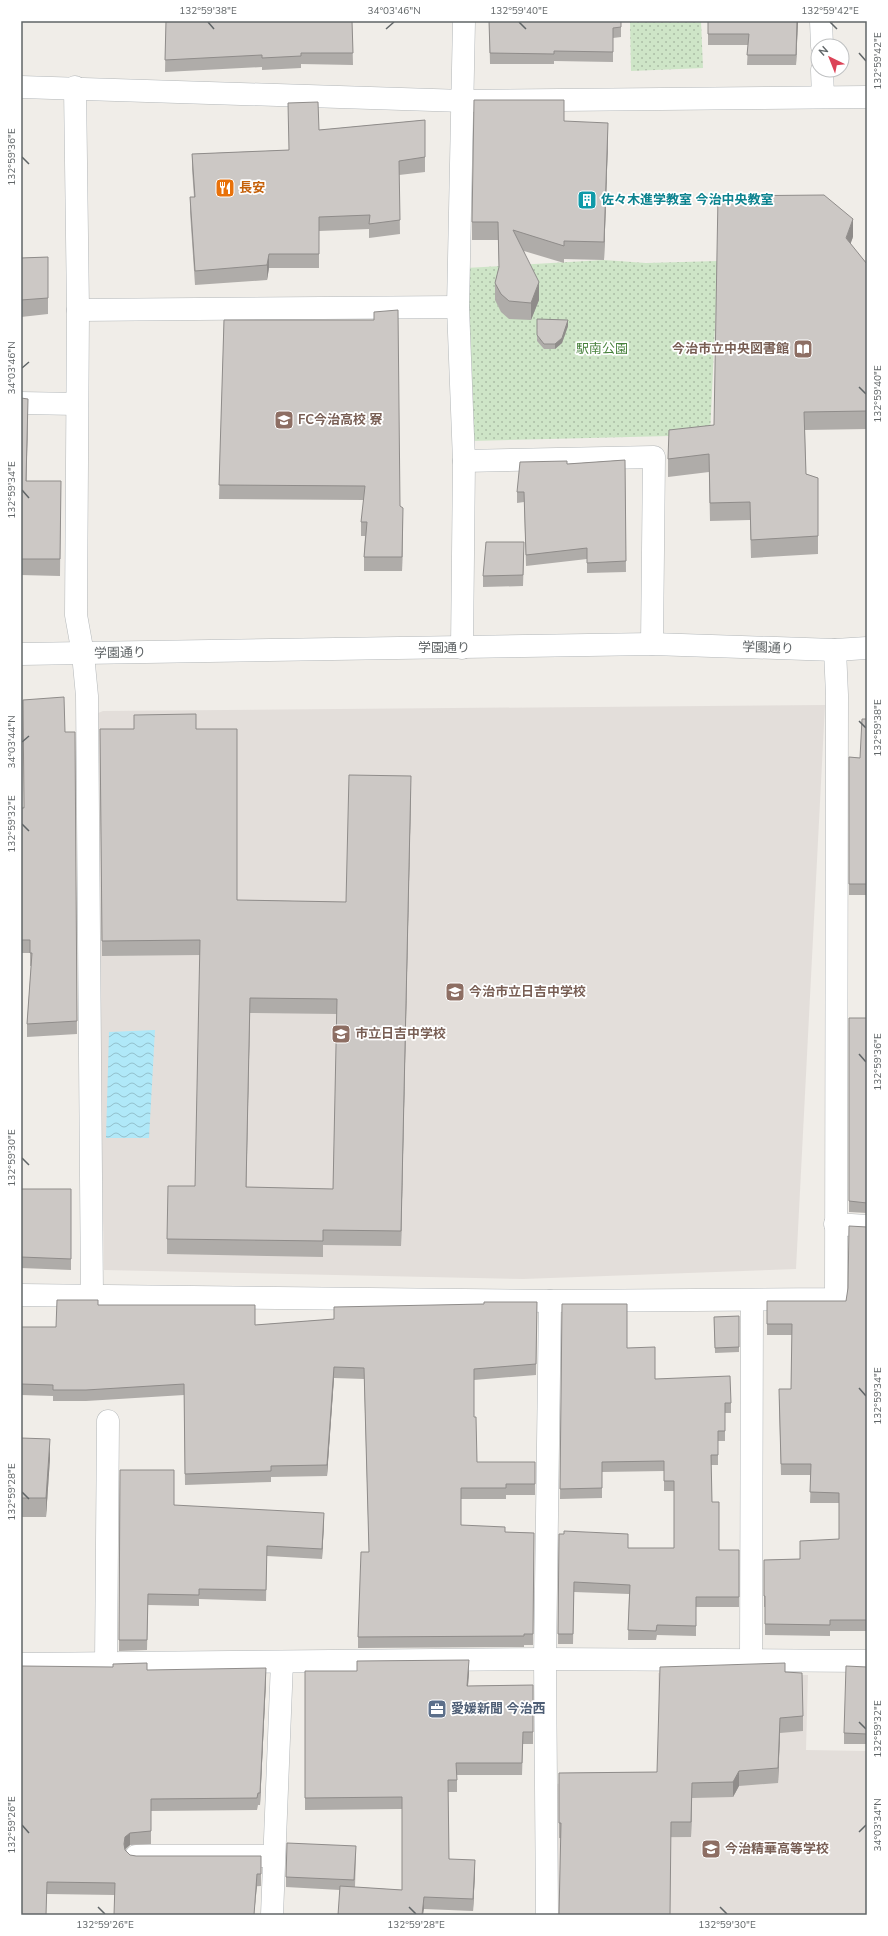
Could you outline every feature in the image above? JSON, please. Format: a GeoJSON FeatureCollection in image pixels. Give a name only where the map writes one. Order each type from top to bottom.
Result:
{"type":"FeatureCollection","features":[{"type":"Feature","properties":{"kind":"street"},"geometry":{"type":"LineString","coordinates":[[462,648],[464,461],[458,307],[464,101],[464,21]]}},
{"type":"Feature","properties":{"kind":"street"},"geometry":{"type":"LineString","coordinates":[[821,21],[822,38]]}},
{"type":"Feature","properties":{"kind":"street"},"geometry":{"type":"LineString","coordinates":[[822,78],[823,97]]}},
{"type":"Feature","properties":{"kind":"street"},"geometry":{"type":"LineString","coordinates":[[21,87],[75,87],[464,101],[867,97]]}},
{"type":"Feature","properties":{"kind":"street"},"geometry":{"type":"LineString","coordinates":[[75,87],[78,310],[76,616],[87,696],[92,1295]]}},
{"type":"Feature","properties":{"kind":"street"},"geometry":{"type":"LineString","coordinates":[[78,310],[458,307]]}},
{"type":"Feature","properties":{"kind":"street"},"geometry":{"type":"LineString","coordinates":[[21,403],[77,404]]}},
{"type":"Feature","properties":{"kind":"street"},"geometry":{"type":"LineString","coordinates":[[464,461],[654,457],[652,644]]}},
{"type":"Feature","properties":{"kind":"street","name":"学園通り"},"geometry":{"type":"LineString","coordinates":[[21,654],[652,644],[835,650],[867,648]]}},
{"type":"Feature","properties":{"kind":"street"},"geometry":{"type":"LineString","coordinates":[[21,1295],[550,1301],[836,1299],[837,695],[835,650]]}},
{"type":"Feature","properties":{"kind":"street"},"geometry":{"type":"LineString","coordinates":[[835,1224],[867,1226]]}},
{"type":"Feature","properties":{"kind":"street"},"geometry":{"type":"LineString","coordinates":[[751,1661],[752,1300]]}},
{"type":"Feature","properties":{"kind":"street"},"geometry":{"type":"LineString","coordinates":[[547,1915],[545,1659],[550,1301]]}},
{"type":"Feature","properties":{"kind":"street"},"geometry":{"type":"LineString","coordinates":[[106,1664],[108,1421]]}},
{"type":"Feature","properties":{"kind":"street"},"geometry":{"type":"LineString","coordinates":[[21,1664],[545,1659],[867,1661]]}},
{"type":"Feature","properties":{"kind":"street"},"geometry":{"type":"LineString","coordinates":[[272,1915],[282,1662]]}},
{"type":"Feature","properties":{"kind":"street"},"geometry":{"type":"LineString","coordinates":[[136,1856],[274,1856]]}},
{"type":"Feature","properties":{"kind":"shaded area","name":"今治市立日吉中学校"},"geometry":{"type":"Polygon","coordinates":[[[825,705],[796,1269],[523,1279],[104,1270],[93,715],[103,711],[825,705]]]}},
{"type":"Feature","properties":{"kind":"shaded area","name":"今治精華高等学校"},"geometry":{"type":"Polygon","coordinates":[[[658,1673],[808,1675],[806,1750],[867,1751],[867,1915],[555,1915],[554,1784],[659,1779],[658,1673]]]}},
{"type":"Feature","properties":{"kind":"green space"},"geometry":{"type":"Polygon","coordinates":[[[630,21],[701,21],[703,68],[631,71],[630,21]]]}},
{"type":"Feature","properties":{"kind":"green space","name":"駅南公園"},"geometry":{"type":"Polygon","coordinates":[[[604,260],[646,263],[718,261],[710,435],[470,441],[466,268],[604,260]]]}},
{"type":"Feature","properties":{"kind":"water"},"geometry":{"type":"Polygon","coordinates":[[[155,1030],[149,1138],[106,1138],[109,1032],[155,1030]]]}},
{"type":"Feature","properties":{"kind":"building"},"geometry":{"type":"Polygon","coordinates":[[[166,21],[352,21],[353,53],[301,53],[301,56],[262,58],[262,55],[165,60],[166,21]]]}},
{"type":"Feature","properties":{"kind":"building"},"geometry":{"type":"Polygon","coordinates":[[[489,21],[621,21],[621,27],[613,28],[613,52],[554,51],[554,54],[490,53],[489,21]]]}},
{"type":"Feature","properties":{"kind":"building"},"geometry":{"type":"Polygon","coordinates":[[[708,21],[797,21],[796,55],[747,55],[749,34],[708,34],[708,21]]]}},
{"type":"Feature","properties":{"kind":"building"},"geometry":{"type":"Polygon","coordinates":[[[474,100],[564,100],[564,121],[608,123],[604,242],[564,241],[564,246],[513,230],[539,282],[531,303],[509,301],[501,294],[495,283],[499,267],[498,222],[472,222],[474,100]]]}},
{"type":"Feature","properties":{"kind":"building"},"geometry":{"type":"Polygon","coordinates":[[[318,102],[319,130],[425,120],[425,157],[399,161],[400,220],[369,224],[370,215],[319,217],[319,254],[269,254],[267,265],[195,271],[190,197],[195,197],[192,154],[289,150],[288,103],[318,102]]]}},
{"type":"Feature","properties":{"kind":"building","name":"今治市立中央図書館"},"geometry":{"type":"Polygon","coordinates":[[[824,195],[853,219],[846,238],[867,264],[867,411],[804,412],[806,474],[818,478],[818,536],[751,540],[750,502],[710,503],[709,454],[668,459],[669,430],[714,425],[718,196],[824,195]]]}},
{"type":"Feature","properties":{"kind":"building"},"geometry":{"type":"Polygon","coordinates":[[[48,257],[48,298],[21,300],[21,258],[48,257]]]}},
{"type":"Feature","properties":{"kind":"building"},"geometry":{"type":"Polygon","coordinates":[[[398,310],[400,506],[403,508],[402,557],[364,557],[367,522],[361,522],[365,486],[219,485],[224,320],[374,320],[374,312],[398,310]]]}},
{"type":"Feature","properties":{"kind":"building"},"geometry":{"type":"Polygon","coordinates":[[[537,319],[568,320],[562,338],[555,344],[544,344],[537,335],[537,319]]]}},
{"type":"Feature","properties":{"kind":"building"},"geometry":{"type":"Polygon","coordinates":[[[21,398],[28,399],[26,481],[61,481],[60,559],[21,559],[21,398]]]}},
{"type":"Feature","properties":{"kind":"building"},"geometry":{"type":"Polygon","coordinates":[[[625,460],[626,561],[587,563],[587,548],[526,555],[524,492],[517,492],[520,462],[567,461],[567,464],[625,460]]]}},
{"type":"Feature","properties":{"kind":"building"},"geometry":{"type":"Polygon","coordinates":[[[486,542],[524,542],[523,575],[483,576],[486,542]]]}},
{"type":"Feature","properties":{"kind":"building"},"geometry":{"type":"Polygon","coordinates":[[[64,697],[65,732],[75,732],[77,1021],[27,1024],[32,953],[30,953],[30,940],[21,940],[21,808],[24,808],[23,700],[64,697]]]}},
{"type":"Feature","properties":{"kind":"building"},"geometry":{"type":"Polygon","coordinates":[[[196,714],[196,729],[237,729],[237,900],[346,902],[349,775],[411,776],[401,1231],[323,1230],[323,1241],[167,1239],[168,1186],[195,1186],[200,940],[102,941],[100,729],[134,729],[134,715],[196,714]],[[250,998],[246,1187],[333,1189],[337,999],[250,998]]]}},
{"type":"Feature","properties":{"kind":"building"},"geometry":{"type":"Polygon","coordinates":[[[862,719],[867,719],[867,884],[849,884],[849,757],[860,758],[862,719]]]}},
{"type":"Feature","properties":{"kind":"building"},"geometry":{"type":"Polygon","coordinates":[[[849,1018],[867,1018],[867,1203],[849,1201],[849,1018]]]}},
{"type":"Feature","properties":{"kind":"building"},"geometry":{"type":"Polygon","coordinates":[[[21,1189],[71,1189],[71,1259],[21,1257],[21,1189]]]}},
{"type":"Feature","properties":{"kind":"building"},"geometry":{"type":"Polygon","coordinates":[[[849,1226],[867,1227],[867,1620],[830,1620],[830,1625],[765,1624],[764,1560],[800,1559],[800,1541],[839,1539],[839,1493],[810,1492],[811,1464],[781,1464],[779,1389],[791,1389],[792,1324],[767,1324],[767,1301],[846,1301],[848,1288],[849,1226]]]}},
{"type":"Feature","properties":{"kind":"building"},"geometry":{"type":"Polygon","coordinates":[[[57,1300],[98,1300],[98,1305],[255,1305],[255,1325],[334,1319],[334,1307],[484,1304],[484,1302],[537,1302],[536,1364],[474,1369],[474,1417],[476,1417],[477,1462],[535,1462],[535,1484],[506,1484],[506,1488],[461,1488],[461,1525],[505,1527],[505,1532],[534,1533],[533,1634],[524,1634],[524,1636],[358,1637],[361,1552],[369,1552],[364,1368],[334,1367],[327,1465],[271,1466],[271,1471],[185,1474],[184,1384],[86,1390],[53,1390],[53,1385],[21,1384],[21,1327],[56,1327],[57,1300]]]}},
{"type":"Feature","properties":{"kind":"building"},"geometry":{"type":"Polygon","coordinates":[[[562,1304],[627,1304],[627,1348],[655,1347],[655,1379],[730,1376],[731,1403],[725,1403],[725,1431],[718,1431],[718,1455],[711,1455],[712,1502],[719,1502],[719,1550],[739,1550],[739,1597],[696,1597],[696,1626],[657,1625],[656,1631],[628,1630],[630,1585],[574,1582],[573,1634],[558,1634],[559,1534],[564,1534],[564,1531],[628,1534],[628,1548],[674,1548],[674,1481],[664,1481],[664,1461],[602,1462],[602,1488],[560,1489],[562,1304]]]}},
{"type":"Feature","properties":{"kind":"building"},"geometry":{"type":"Polygon","coordinates":[[[739,1316],[739,1347],[715,1348],[714,1317],[739,1316]]]}},
{"type":"Feature","properties":{"kind":"building"},"geometry":{"type":"Polygon","coordinates":[[[21,1438],[50,1439],[46,1498],[21,1498],[21,1438]]]}},
{"type":"Feature","properties":{"kind":"building"},"geometry":{"type":"Polygon","coordinates":[[[120,1470],[174,1470],[174,1505],[324,1513],[322,1549],[267,1546],[266,1590],[199,1589],[199,1595],[148,1594],[147,1640],[119,1640],[120,1470]]]}},
{"type":"Feature","properties":{"kind":"building"},"geometry":{"type":"Polygon","coordinates":[[[469,1660],[467,1686],[533,1685],[533,1732],[523,1732],[522,1763],[456,1763],[457,1780],[448,1780],[449,1859],[475,1860],[473,1899],[424,1897],[422,1915],[338,1915],[340,1886],[402,1890],[402,1797],[305,1798],[305,1671],[357,1671],[357,1661],[469,1660]]]}},
{"type":"Feature","properties":{"kind":"building"},"geometry":{"type":"Polygon","coordinates":[[[147,1663],[147,1670],[266,1668],[260,1793],[258,1793],[257,1798],[151,1799],[151,1831],[130,1833],[125,1837],[124,1844],[125,1850],[130,1855],[136,1856],[261,1856],[261,1874],[257,1874],[254,1915],[114,1915],[115,1883],[47,1882],[46,1915],[21,1915],[21,1666],[113,1667],[113,1664],[147,1663]]]}},
{"type":"Feature","properties":{"kind":"building"},"geometry":{"type":"Polygon","coordinates":[[[785,1663],[785,1672],[802,1673],[803,1716],[780,1718],[778,1768],[739,1771],[733,1782],[692,1783],[691,1822],[671,1822],[670,1915],[559,1915],[561,1823],[559,1823],[559,1773],[657,1772],[660,1667],[785,1663]]]}},
{"type":"Feature","properties":{"kind":"building"},"geometry":{"type":"Polygon","coordinates":[[[846,1666],[867,1667],[867,1734],[844,1733],[846,1666]]]}},
{"type":"Feature","properties":{"kind":"building"},"geometry":{"type":"Polygon","coordinates":[[[287,1843],[356,1846],[354,1880],[286,1877],[287,1843]]]}},
{"type":"Feature","properties":{"kind":"place","name":"長安"},"geometry":{"type":"Point","coordinates":[225,188]}},
{"type":"Feature","properties":{"kind":"place","name":"佐々木進学教室 今治中央教室"},"geometry":{"type":"Point","coordinates":[587,200]}},
{"type":"Feature","properties":{"kind":"place","name":"今治市立中央図書館"},"geometry":{"type":"Point","coordinates":[803,349]}},
{"type":"Feature","properties":{"kind":"place","name":"FC今治高校 寮"},"geometry":{"type":"Point","coordinates":[284,420]}},
{"type":"Feature","properties":{"kind":"place","name":"今治市立日吉中学校"},"geometry":{"type":"Point","coordinates":[455,992]}},
{"type":"Feature","properties":{"kind":"place","name":"市立日吉中学校"},"geometry":{"type":"Point","coordinates":[341,1034]}},
{"type":"Feature","properties":{"kind":"place","name":"愛媛新聞 今治西"},"geometry":{"type":"Point","coordinates":[437,1709]}},
{"type":"Feature","properties":{"kind":"place","name":"今治精華高等学校"},"geometry":{"type":"Point","coordinates":[711,1849]}}]}
